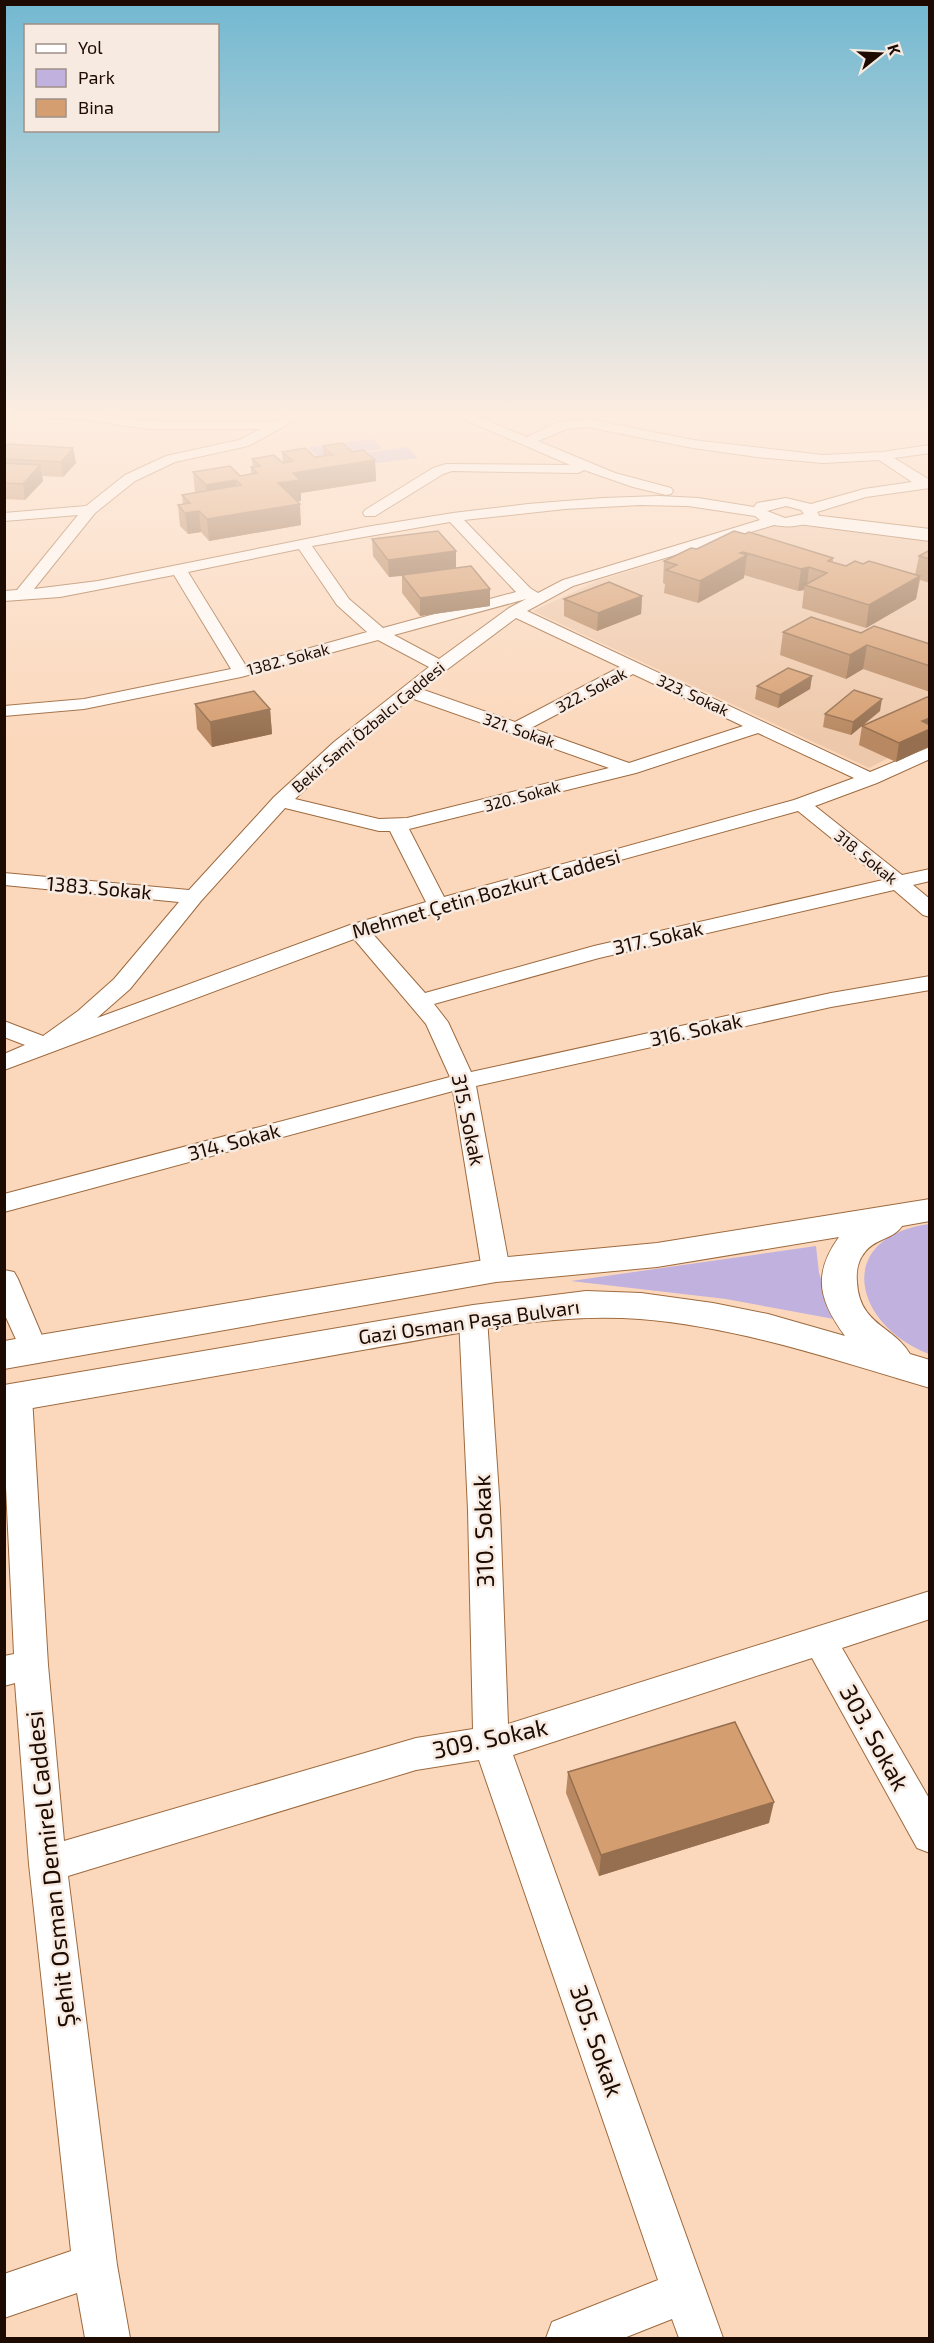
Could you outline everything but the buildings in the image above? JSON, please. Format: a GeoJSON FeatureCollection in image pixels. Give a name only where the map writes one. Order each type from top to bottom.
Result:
{"type":"FeatureCollection","features":[{"type":"Feature","properties":{"kind":"main road"},"geometry":{"type":"LineString","coordinates":[[851,521],[930,535]]}},
{"type":"Feature","properties":{"kind":"main road"},"geometry":{"type":"LineString","coordinates":[[877,521],[930,527]]}},
{"type":"Feature","properties":{"kind":"main road"},"geometry":{"type":"LineString","coordinates":[[19,1352],[496,1270],[657,1255],[923,1213]]}},
{"type":"Feature","properties":{"kind":"main road"},"geometry":{"type":"LineString","coordinates":[[922,1375],[876,1346],[852,1320],[840,1292],[839,1279],[845,1255],[861,1235],[923,1213]]}},
{"type":"Feature","properties":{"kind":"main road","name":"Gazi Osman Paşa Bulvarı"},"geometry":{"type":"LineString","coordinates":[[10,1398],[473,1318],[586,1304],[641,1306],[713,1316],[768,1327],[922,1375]]}},
{"type":"Feature","properties":{"kind":"street"},"geometry":{"type":"LineString","coordinates":[[22,594],[81,521]]}},
{"type":"Feature","properties":{"kind":"street"},"geometry":{"type":"LineString","coordinates":[[38,592],[57,585],[380,521]]}},
{"type":"Feature","properties":{"kind":"street"},"geometry":{"type":"LineString","coordinates":[[4,596],[60,592],[98,586],[303,544],[429,521]]}},
{"type":"Feature","properties":{"kind":"street"},"geometry":{"type":"LineString","coordinates":[[457,521],[526,594]]}},
{"type":"Feature","properties":{"kind":"street","name":"Bekir Sami Özbalcı Caddesi"},"geometry":{"type":"LineString","coordinates":[[4,1063],[45,1045],[86,1016],[122,984],[194,897],[281,801],[340,746],[440,666],[515,611],[568,583],[686,545],[744,521]]}},
{"type":"Feature","properties":{"kind":"street"},"geometry":{"type":"LineString","coordinates":[[303,544],[344,602],[380,634],[440,666]]}},
{"type":"Feature","properties":{"kind":"street"},"geometry":{"type":"LineString","coordinates":[[179,570],[242,672]]}},
{"type":"Feature","properties":{"kind":"street","name":"1382. Sokak"},"geometry":{"type":"LineString","coordinates":[[4,711],[84,704],[242,672],[568,583]]}},
{"type":"Feature","properties":{"kind":"street","name":"323. Sokak"},"geometry":{"type":"LineString","coordinates":[[515,611],[870,779]]}},
{"type":"Feature","properties":{"kind":"street","name":"322. Sokak"},"geometry":{"type":"LineString","coordinates":[[516,729],[633,667]]}},
{"type":"Feature","properties":{"kind":"street","name":"321. Sokak"},"geometry":{"type":"LineString","coordinates":[[409,691],[629,769]]}},
{"type":"Feature","properties":{"kind":"street","name":"320. Sokak"},"geometry":{"type":"LineString","coordinates":[[281,801],[378,825],[432,820],[629,769],[760,726]]}},
{"type":"Feature","properties":{"kind":"street","name":"Mehmet Çetin Bozkurt Caddesi"},"geometry":{"type":"LineString","coordinates":[[45,1045],[358,930],[438,905],[801,804],[870,779],[930,752]]}},
{"type":"Feature","properties":{"kind":"street","name":"318. Sokak"},"geometry":{"type":"LineString","coordinates":[[801,804],[898,882],[930,911]]}},
{"type":"Feature","properties":{"kind":"street"},"geometry":{"type":"LineString","coordinates":[[396,824],[438,905]]}},
{"type":"Feature","properties":{"kind":"street","name":"317. Sokak"},"geometry":{"type":"LineString","coordinates":[[420,1000],[594,953],[930,875]]}},
{"type":"Feature","properties":{"kind":"street","name":"1383. Sokak"},"geometry":{"type":"LineString","coordinates":[[4,879],[194,897]]}},
{"type":"Feature","properties":{"kind":"street","name":"315. Sokak"},"geometry":{"type":"LineString","coordinates":[[358,930],[420,1000],[446,1040],[463,1081],[496,1270]]}},
{"type":"Feature","properties":{"kind":"street","name":"316. Sokak"},"geometry":{"type":"LineString","coordinates":[[463,1081],[831,1000],[930,983]]}},
{"type":"Feature","properties":{"kind":"street"},"geometry":{"type":"LineString","coordinates":[[4,1028],[45,1045]]}},
{"type":"Feature","properties":{"kind":"street","name":"314. Sokak"},"geometry":{"type":"LineString","coordinates":[[4,1203],[463,1081]]}},
{"type":"Feature","properties":{"kind":"street"},"geometry":{"type":"LineString","coordinates":[[4,1279],[19,1352]]}},
{"type":"Feature","properties":{"kind":"street","name":"310. Sokak"},"geometry":{"type":"LineString","coordinates":[[473,1318],[484,1510],[491,1743]]}},
{"type":"Feature","properties":{"kind":"street","name":"Şehit Osman Demirel Caddesi"},"geometry":{"type":"LineString","coordinates":[[10,1398],[18,1668],[48,1864],[95,2265],[107,2338]]}},
{"type":"Feature","properties":{"kind":"street","name":"309. Sokak"},"geometry":{"type":"LineString","coordinates":[[48,1864],[416,1754],[518,1738],[930,1605]]}},
{"type":"Feature","properties":{"kind":"street","name":"303. Sokak"},"geometry":{"type":"LineString","coordinates":[[819,1639],[930,1836]]}},
{"type":"Feature","properties":{"kind":"street","name":"305. Sokak"},"geometry":{"type":"LineString","coordinates":[[491,1743],[701,2338]]}},
{"type":"Feature","properties":{"kind":"street"},"geometry":{"type":"LineString","coordinates":[[4,2296],[95,2265]]}},
{"type":"Feature","properties":{"kind":"street"},"geometry":{"type":"LineString","coordinates":[[568,2338],[685,2292]]}},
{"type":"Feature","properties":{"kind":"shaded area"},"geometry":{"type":"Polygon","coordinates":[[[784,523],[929,539],[929,737],[869,768],[533,611],[597,581],[784,523]]]}},
{"type":"Feature","properties":{"kind":"green space"},"geometry":{"type":"Polygon","coordinates":[[[930,1224],[929,1354],[903,1341],[884,1324],[870,1304],[864,1284],[867,1264],[878,1246],[898,1232],[930,1224]]]}},
{"type":"Feature","properties":{"kind":"green space"},"geometry":{"type":"Polygon","coordinates":[[[816,1246],[819,1273],[834,1319],[726,1299],[571,1281],[816,1246]]]}}]}
